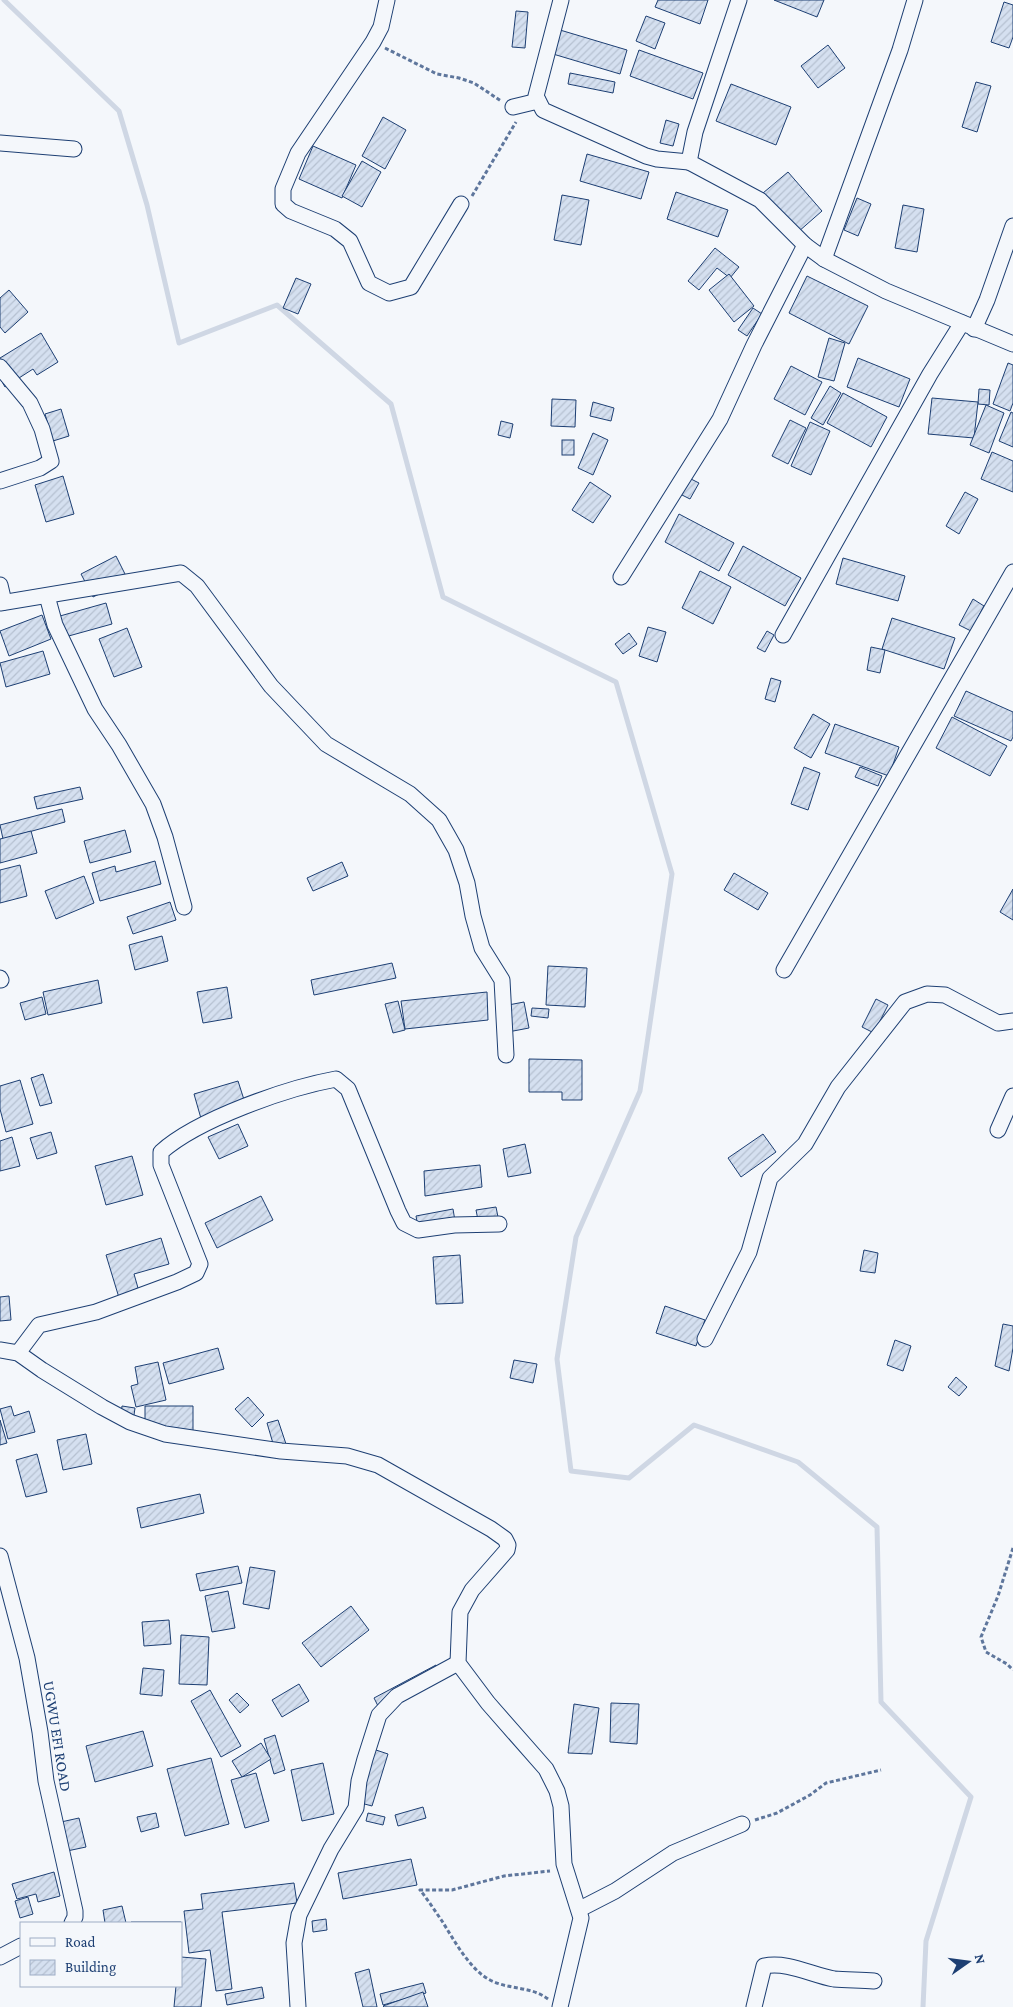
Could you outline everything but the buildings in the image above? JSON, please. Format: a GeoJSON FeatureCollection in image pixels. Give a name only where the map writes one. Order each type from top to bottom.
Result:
{"type":"FeatureCollection","features":[{"type":"Feature","properties":{"kind":"street"},"geometry":{"type":"LineString","coordinates":[[387,0],[381,28],[373,42],[298,153],[283,189],[283,204],[291,211],[335,229],[350,241],[369,283],[389,293],[410,286],[461,204]]}},
{"type":"Feature","properties":{"kind":"street"},"geometry":{"type":"LineString","coordinates":[[561,0],[536,96],[543,110],[646,156],[658,160],[689,162],[760,200],[805,245],[824,259],[878,287],[1013,344]]}},
{"type":"Feature","properties":{"kind":"street"},"geometry":{"type":"LineString","coordinates":[[689,162],[695,132],[739,0]]}},
{"type":"Feature","properties":{"kind":"street"},"geometry":{"type":"LineString","coordinates":[[824,259],[900,50],[915,0]]}},
{"type":"Feature","properties":{"kind":"street"},"geometry":{"type":"LineString","coordinates":[[513,107],[538,100]]}},
{"type":"Feature","properties":{"kind":"street"},"geometry":{"type":"LineString","coordinates":[[0,143],[74,149]]}},
{"type":"Feature","properties":{"kind":"street"},"geometry":{"type":"LineString","coordinates":[[783,635],[930,374],[987,300],[1013,226]]}},
{"type":"Feature","properties":{"kind":"street"},"geometry":{"type":"LineString","coordinates":[[622,577],[720,419],[754,345],[805,245]]}},
{"type":"Feature","properties":{"kind":"street"},"geometry":{"type":"LineString","coordinates":[[0,367],[30,403],[42,428],[50,461],[47,465],[40,468],[0,481]]}},
{"type":"Feature","properties":{"kind":"street"},"geometry":{"type":"LineString","coordinates":[[784,970],[1013,572]]}},
{"type":"Feature","properties":{"kind":"street"},"geometry":{"type":"LineString","coordinates":[[0,586],[2,603],[181,573],[197,586],[271,686],[326,744],[410,794],[439,820],[459,859],[467,883],[472,916],[482,948],[502,980],[506,1055]]}},
{"type":"Feature","properties":{"kind":"street"},"geometry":{"type":"LineString","coordinates":[[47,596],[55,625],[89,696],[105,726],[119,745],[153,804],[165,837],[184,907]]}},
{"type":"Feature","properties":{"kind":"street"},"geometry":{"type":"LineString","coordinates":[[705,1339],[749,1252],[770,1178],[805,1144],[838,1087],[904,1002],[927,994],[945,995],[998,1023],[1013,1021]]}},
{"type":"Feature","properties":{"kind":"street"},"geometry":{"type":"LineString","coordinates":[[18,1353],[39,1325],[96,1312],[196,1273],[200,1264],[160,1165],[161,1152],[169,1144],[205,1124],[258,1102],[320,1082],[336,1079],[348,1089],[404,1223],[418,1230],[454,1225],[499,1224]]}},
{"type":"Feature","properties":{"kind":"street"},"geometry":{"type":"LineString","coordinates":[[998,1130],[1013,1096]]}},
{"type":"Feature","properties":{"kind":"street"},"geometry":{"type":"LineString","coordinates":[[0,1350],[18,1353],[42,1370],[130,1422],[173,1436],[281,1451],[347,1456],[378,1465],[499,1534],[507,1542],[507,1550],[472,1590],[460,1612],[458,1663],[488,1703],[551,1777],[560,1806],[562,1847],[566,1870],[580,1909],[580,1926],[556,2005]]}},
{"type":"Feature","properties":{"kind":"street","name":"UGWU EFI ROAD"},"geometry":{"type":"LineString","coordinates":[[0,1556],[27,1658],[40,1732],[46,1782],[75,1910],[72,1922]]}},
{"type":"Feature","properties":{"kind":"street"},"geometry":{"type":"LineString","coordinates":[[298,2007],[294,1943],[299,1915],[331,1849],[356,1808],[365,1759],[379,1715],[388,1703],[397,1696],[458,1663]]}},
{"type":"Feature","properties":{"kind":"street"},"geometry":{"type":"LineString","coordinates":[[580,1909],[615,1891],[673,1853],[742,1824]]}},
{"type":"Feature","properties":{"kind":"street"},"geometry":{"type":"LineString","coordinates":[[0,1956],[20,1946]]}},
{"type":"Feature","properties":{"kind":"street"},"geometry":{"type":"LineString","coordinates":[[754,2007],[764,1966],[771,1964],[834,1978],[874,1981]]}},
{"type":"Feature","properties":{"kind":"path"},"geometry":{"type":"LineString","coordinates":[[373,42],[437,74],[459,78],[474,84],[513,107],[516,113],[516,122],[474,194],[461,204]]}},
{"type":"Feature","properties":{"kind":"path"},"geometry":{"type":"LineString","coordinates":[[1013,1548],[998,1596],[981,1637],[986,1652],[1007,1664],[1013,1670]]}},
{"type":"Feature","properties":{"kind":"path"},"geometry":{"type":"LineString","coordinates":[[742,1824],[777,1813],[826,1784],[881,1770]]}},
{"type":"Feature","properties":{"kind":"path"},"geometry":{"type":"LineString","coordinates":[[556,2005],[539,1992],[506,1986],[489,1980],[474,1967],[456,1944],[420,1890],[452,1890],[504,1876],[566,1870]]}},
{"type":"Feature","properties":{"kind":"waterway"},"geometry":{"type":"LineString","coordinates":[[4,0],[119,111],[147,205],[179,343],[277,305],[391,404],[443,597],[616,682],[672,874],[640,1091],[576,1237],[557,1359],[571,1471],[629,1478],[694,1425],[798,1462],[877,1527],[881,1702],[971,1797],[926,1941],[923,2007]]}}]}
